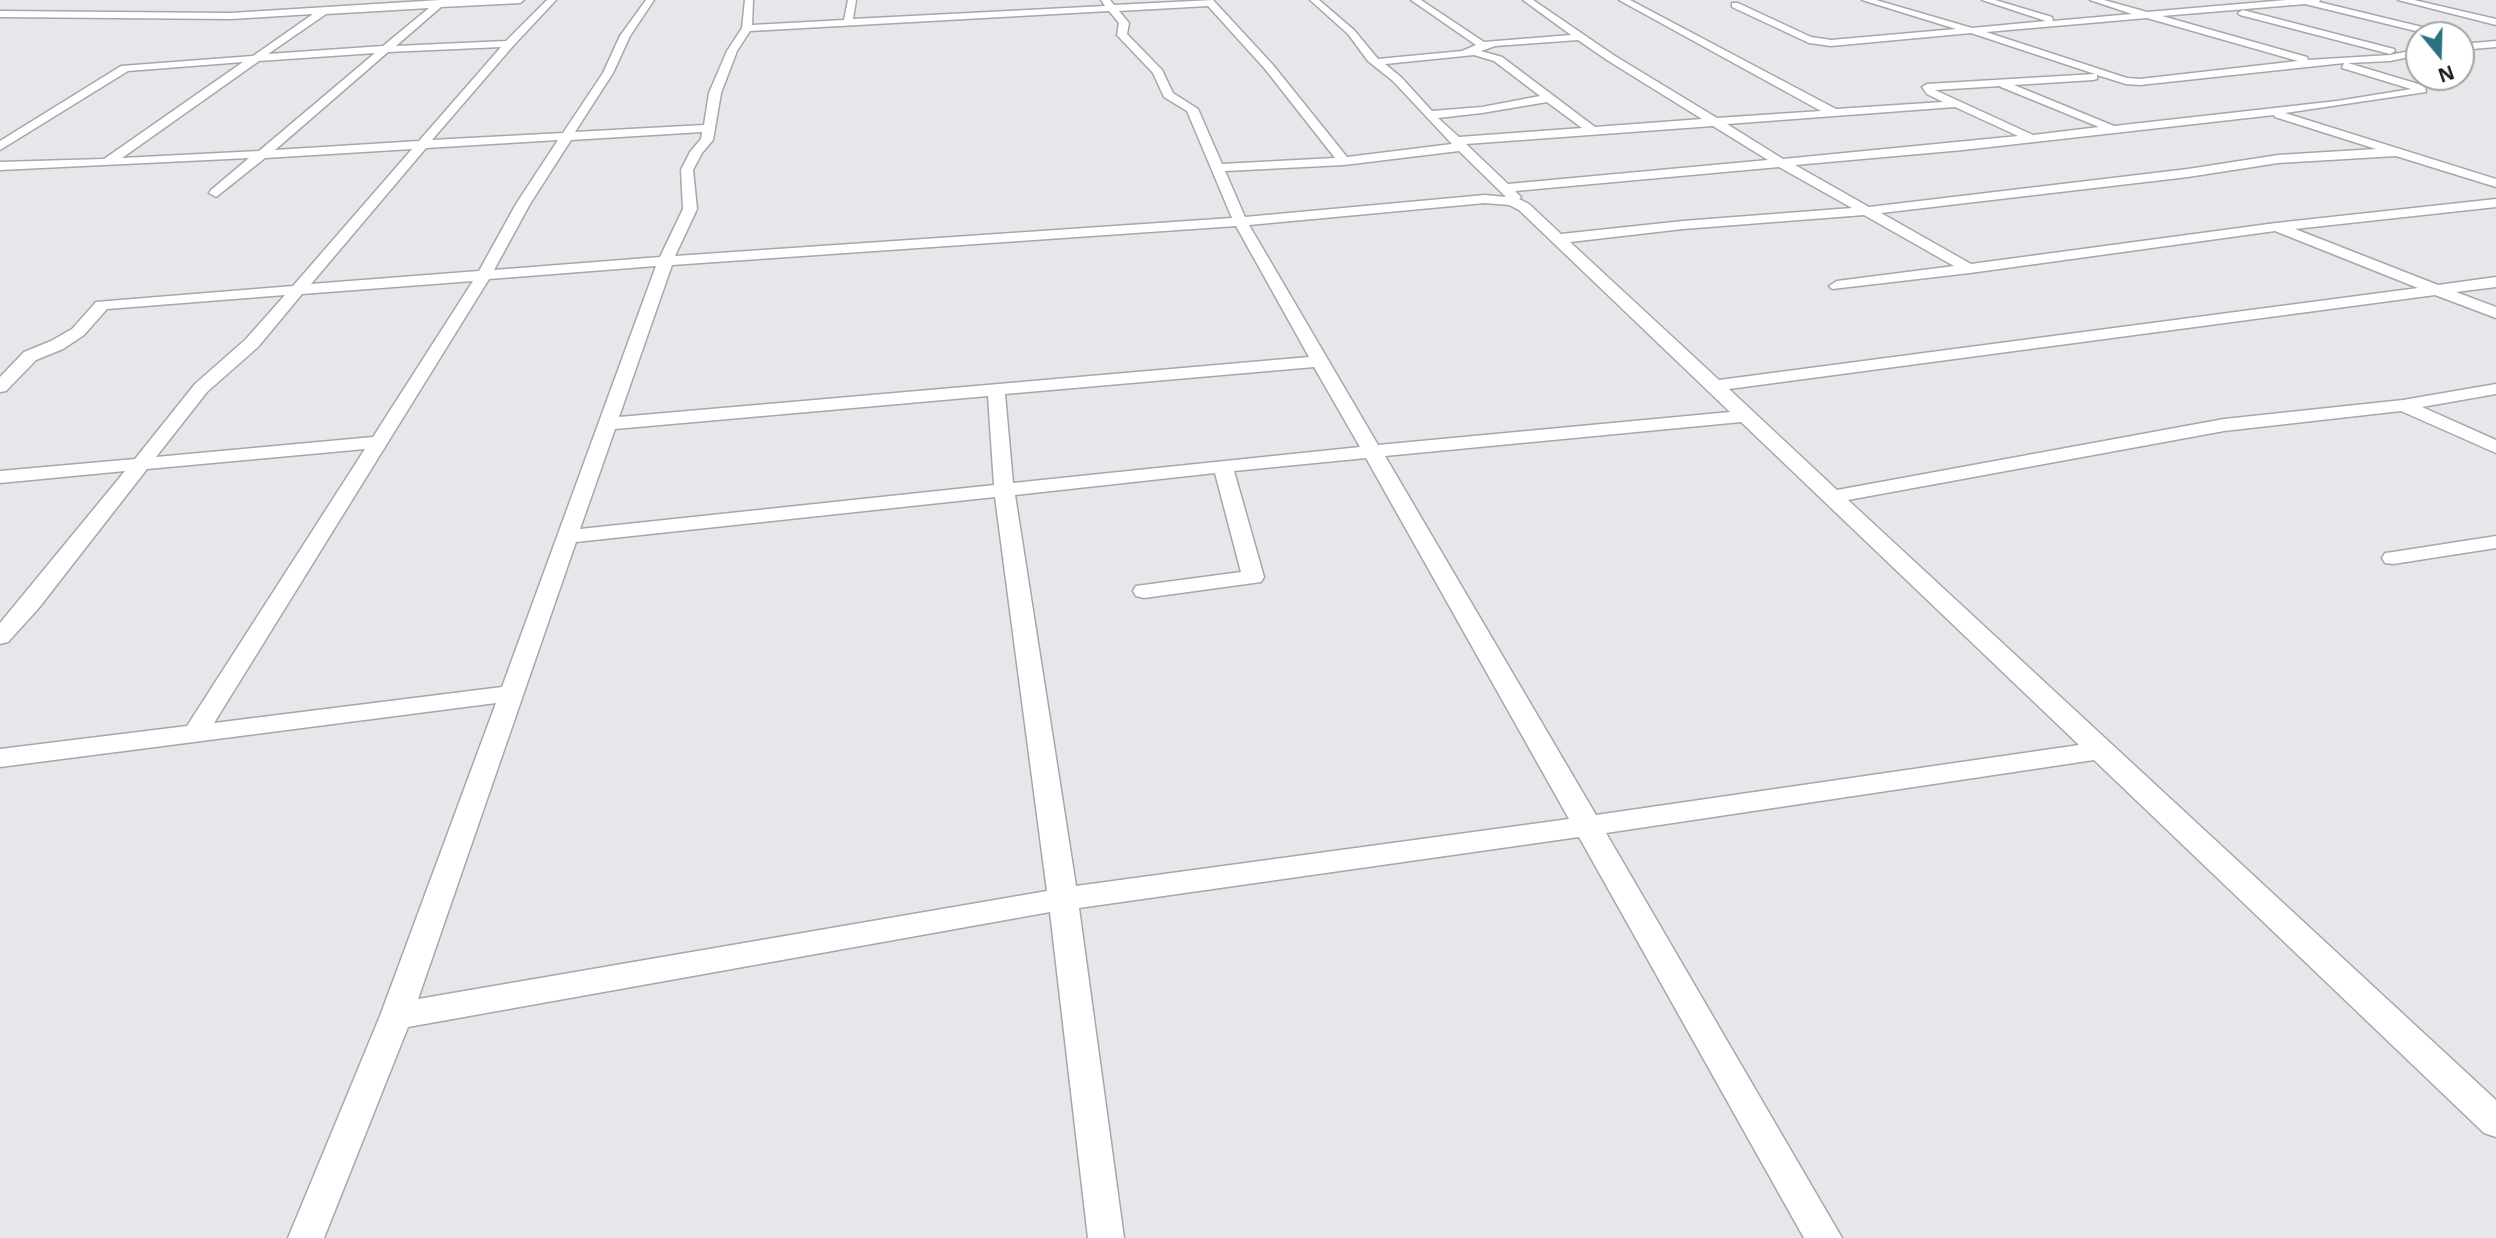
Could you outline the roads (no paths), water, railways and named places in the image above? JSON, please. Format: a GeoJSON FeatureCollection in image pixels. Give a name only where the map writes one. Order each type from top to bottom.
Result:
{"type":"FeatureCollection","features":[{"type":"Feature","properties":{"kind":"street"},"geometry":{"type":"LineString","coordinates":[[107,163],[340,0]]}},
{"type":"Feature","properties":{"kind":"street"},"geometry":{"type":"LineString","coordinates":[[0,14],[145,12],[212,16],[440,2],[520,0]]}},
{"type":"Feature","properties":{"kind":"street"},"geometry":{"type":"LineString","coordinates":[[0,636],[30,604],[201,388],[252,343],[509,44],[552,0]]}},
{"type":"Feature","properties":{"kind":"street"},"geometry":{"type":"LineString","coordinates":[[195,733],[380,442],[565,137],[608,74],[625,36],[650,0]]}},
{"type":"Feature","properties":{"kind":"street"},"geometry":{"type":"LineString","coordinates":[[303,1237],[396,1016],[607,424],[668,261],[671,246],[690,209],[687,170],[696,152],[707,140],[715,93],[732,51],[747,28],[749,0]]}},
{"type":"Feature","properties":{"kind":"street"},"geometry":{"type":"LineString","coordinates":[[848,24],[852,0]]}},
{"type":"Feature","properties":{"kind":"street"},"geometry":{"type":"LineString","coordinates":[[1314,0],[1351,32],[1376,62],[1397,79],[1429,115],[1504,188],[1744,416],[2496,1122]]}},
{"type":"Feature","properties":{"kind":"street"},"geometry":{"type":"LineString","coordinates":[[1415,0],[1594,132]]}},
{"type":"Feature","properties":{"kind":"street"},"geometry":{"type":"LineString","coordinates":[[1527,0],[1579,37],[1780,162],[1970,269]]}},
{"type":"Feature","properties":{"kind":"street"},"geometry":{"type":"LineString","coordinates":[[1623,0],[1836,114]]}},
{"type":"Feature","properties":{"kind":"street"},"geometry":{"type":"LineString","coordinates":[[1866,0],[1970,30],[2107,77],[2140,82],[2313,62],[2405,55]]}},
{"type":"Feature","properties":{"kind":"street"},"geometry":{"type":"LineString","coordinates":[[1986,0],[2062,23]]}},
{"type":"Feature","properties":{"kind":"street"},"geometry":{"type":"LineString","coordinates":[[2094,0],[2313,62]]}},
{"type":"Feature","properties":{"kind":"street"},"geometry":{"type":"LineString","coordinates":[[2191,0],[2405,55]]}},
{"type":"Feature","properties":{"kind":"street"},"geometry":{"type":"LineString","coordinates":[[1735,5],[1818,43],[2316,0]]}},
{"type":"Feature","properties":{"kind":"street"},"geometry":{"type":"LineString","coordinates":[[2402,0],[2496,22]]}},
{"type":"Feature","properties":{"kind":"street"},"geometry":{"type":"LineString","coordinates":[[2302,1],[2405,26]]}},
{"type":"Feature","properties":{"kind":"street"},"geometry":{"type":"LineString","coordinates":[[216,193],[440,2]]}},
{"type":"Feature","properties":{"kind":"street"},"geometry":{"type":"LineString","coordinates":[[747,28],[848,24],[960,13],[1108,4],[1210,2],[1269,67],[1344,161]]}},
{"type":"Feature","properties":{"kind":"street"},"geometry":{"type":"LineString","coordinates":[[1108,4],[1124,23],[1122,35],[1158,72],[1168,95],[1192,109],[1240,222],[1824,1238]]}},
{"type":"Feature","properties":{"kind":"street"},"geometry":{"type":"LineString","coordinates":[[212,16],[234,5]]}},
{"type":"Feature","properties":{"kind":"street"},"geometry":{"type":"LineString","coordinates":[[1376,62],[1579,37]]}},
{"type":"Feature","properties":{"kind":"street"},"geometry":{"type":"LineString","coordinates":[[0,146],[125,68],[385,49],[509,44]]}},
{"type":"Feature","properties":{"kind":"street"},"geometry":{"type":"LineString","coordinates":[[1504,188],[2031,138],[2337,104],[2421,90],[2334,62]]}},
{"type":"Feature","properties":{"kind":"street"},"geometry":{"type":"LineString","coordinates":[[2031,138],[1931,92],[1927,87],[2107,77]]}},
{"type":"Feature","properties":{"kind":"street"},"geometry":{"type":"LineString","coordinates":[[1996,82],[2112,129]]}},
{"type":"Feature","properties":{"kind":"street"},"geometry":{"type":"LineString","coordinates":[[1429,115],[1482,110],[1550,98]]}},
{"type":"Feature","properties":{"kind":"street"},"geometry":{"type":"LineString","coordinates":[[1216,168],[1344,161],[1459,144],[1956,104]]}},
{"type":"Feature","properties":{"kind":"street"},"geometry":{"type":"LineString","coordinates":[[2267,111],[2496,183]]}},
{"type":"Feature","properties":{"kind":"street"},"geometry":{"type":"LineString","coordinates":[[0,166],[107,163],[711,128]]}},
{"type":"Feature","properties":{"kind":"street"},"geometry":{"type":"LineString","coordinates":[[1558,239],[1683,225],[1866,211],[2188,173],[2278,159],[2396,152]]}},
{"type":"Feature","properties":{"kind":"street"},"geometry":{"type":"LineString","coordinates":[[0,387],[30,356],[57,345],[78,332],[102,305],[668,261],[1240,222],[1485,199],[1512,201],[1524,207]]}},
{"type":"Feature","properties":{"kind":"street"},"geometry":{"type":"LineString","coordinates":[[1836,286],[2276,227],[2496,203]]}},
{"type":"Feature","properties":{"kind":"street"},"geometry":{"type":"LineString","coordinates":[[2276,227],[2496,313]]}},
{"type":"Feature","properties":{"kind":"street"},"geometry":{"type":"LineString","coordinates":[[1715,386],[2496,282]]}},
{"type":"Feature","properties":{"kind":"street"},"geometry":{"type":"LineString","coordinates":[[607,424],[1320,361]]}},
{"type":"Feature","properties":{"kind":"street"},"geometry":{"type":"LineString","coordinates":[[1831,497],[2224,425],[2403,405],[2496,389]]}},
{"type":"Feature","properties":{"kind":"street"},"geometry":{"type":"LineString","coordinates":[[996,390],[1004,490],[1063,899],[1106,1238]]}},
{"type":"Feature","properties":{"kind":"street"},"geometry":{"type":"LineString","coordinates":[[2403,405],[2496,447]]}},
{"type":"Feature","properties":{"kind":"street"},"geometry":{"type":"LineString","coordinates":[[567,537],[1223,466],[1744,416]]}},
{"type":"Feature","properties":{"kind":"street"},"geometry":{"type":"LineString","coordinates":[[0,477],[380,442]]}},
{"type":"Feature","properties":{"kind":"street"},"geometry":{"type":"LineString","coordinates":[[1144,591],[1253,577],[1223,466]]}},
{"type":"Feature","properties":{"kind":"street"},"geometry":{"type":"LineString","coordinates":[[2393,558],[2496,542]]}},
{"type":"Feature","properties":{"kind":"street"},"geometry":{"type":"LineString","coordinates":[[0,758],[512,693]]}},
{"type":"Feature","properties":{"kind":"street"},"geometry":{"type":"LineString","coordinates":[[396,1016],[1063,899],[1589,826],[2101,750]]}}]}
